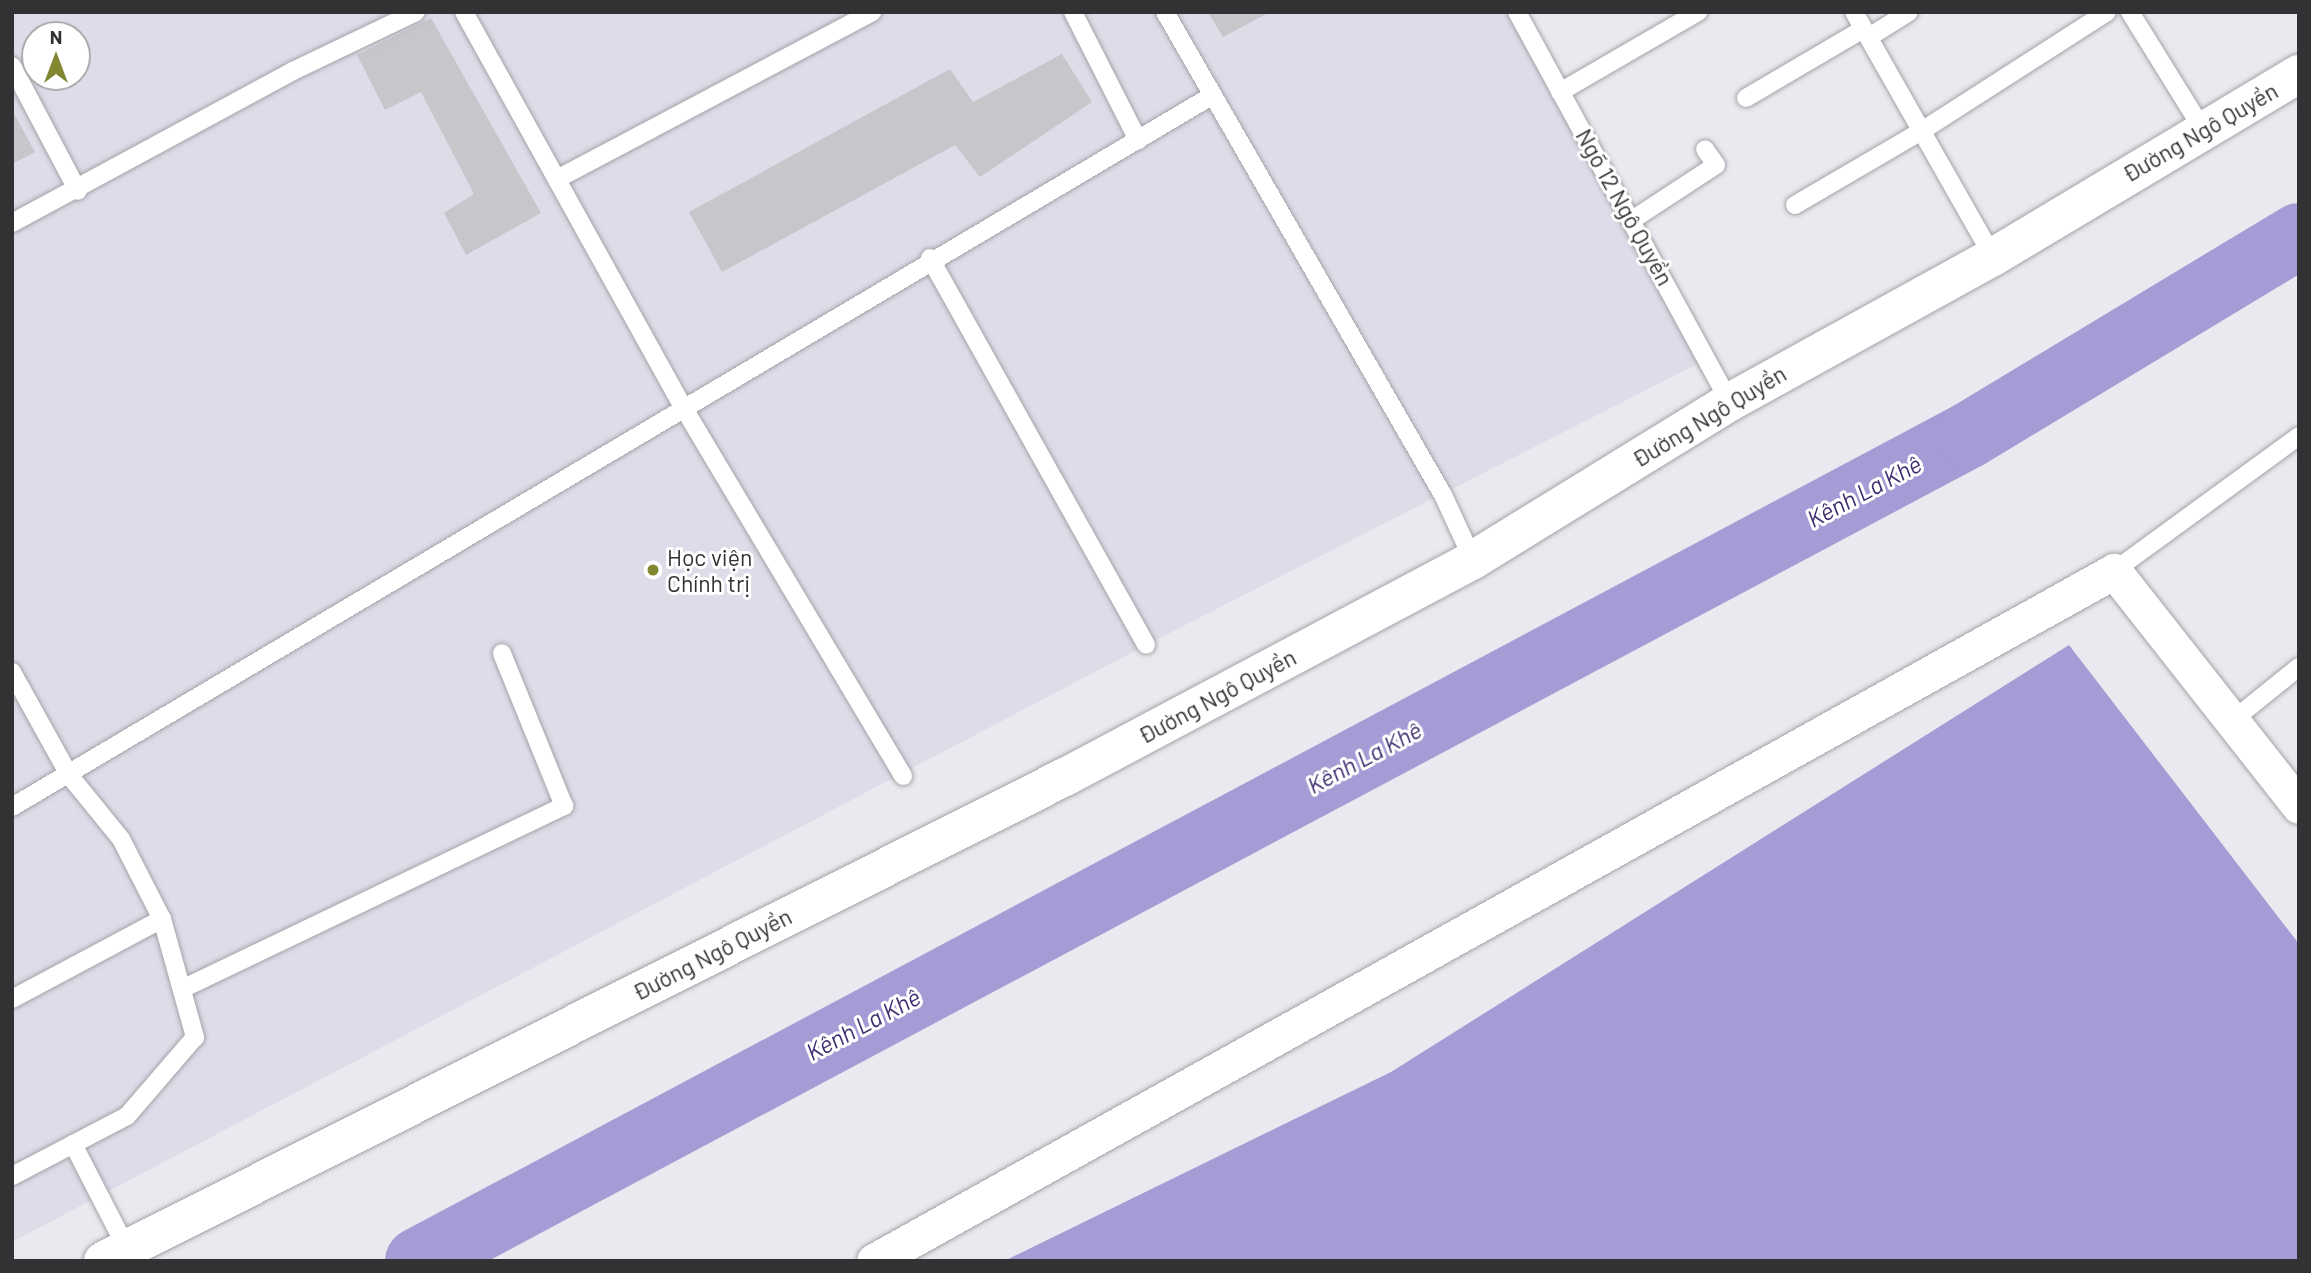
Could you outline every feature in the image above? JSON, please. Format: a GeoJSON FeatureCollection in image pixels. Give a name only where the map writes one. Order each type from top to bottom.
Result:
{"type":"FeatureCollection","features":[{"type":"Feature","properties":{"kind":"street","name":"Đường Ngô Quyền"},"geometry":{"type":"LineString","coordinates":[[115,1255],[1065,777],[1473,560],[1730,402],[1993,257],[2202,128],[2299,74]]}},
{"type":"Feature","properties":{"kind":"street"},"geometry":{"type":"LineString","coordinates":[[874,1261],[2114,571],[2234,720],[2299,806]]}},
{"type":"Feature","properties":{"kind":"lane"},"geometry":{"type":"LineString","coordinates":[[12,223],[78,191],[293,71],[416,12]]}},
{"type":"Feature","properties":{"kind":"lane"},"geometry":{"type":"LineString","coordinates":[[464,12],[682,405],[903,776]]}},
{"type":"Feature","properties":{"kind":"lane"},"geometry":{"type":"LineString","coordinates":[[557,179],[872,12]]}},
{"type":"Feature","properties":{"kind":"lane"},"geometry":{"type":"LineString","coordinates":[[1073,12],[1138,140]]}},
{"type":"Feature","properties":{"kind":"lane"},"geometry":{"type":"LineString","coordinates":[[1165,12],[1437,484],[1473,560]]}},
{"type":"Feature","properties":{"kind":"lane","name":"Ngõ 12 Ngô Quyền"},"geometry":{"type":"LineString","coordinates":[[1517,12],[1730,402]]}},
{"type":"Feature","properties":{"kind":"lane"},"geometry":{"type":"LineString","coordinates":[[1560,92],[1698,12]]}},
{"type":"Feature","properties":{"kind":"lane"},"geometry":{"type":"LineString","coordinates":[[1854,12],[1993,257]]}},
{"type":"Feature","properties":{"kind":"lane"},"geometry":{"type":"LineString","coordinates":[[1746,99],[1909,12]]}},
{"type":"Feature","properties":{"kind":"lane"},"geometry":{"type":"LineString","coordinates":[[1795,205],[1920,132],[2107,12]]}},
{"type":"Feature","properties":{"kind":"lane"},"geometry":{"type":"LineString","coordinates":[[2130,12],[2202,128]]}},
{"type":"Feature","properties":{"kind":"lane"},"geometry":{"type":"LineString","coordinates":[[12,66],[78,191]]}},
{"type":"Feature","properties":{"kind":"lane"},"geometry":{"type":"LineString","coordinates":[[12,807],[682,405],[1213,95]]}},
{"type":"Feature","properties":{"kind":"lane"},"geometry":{"type":"LineString","coordinates":[[1632,219],[1716,165],[1705,149]]}},
{"type":"Feature","properties":{"kind":"lane"},"geometry":{"type":"LineString","coordinates":[[930,258],[1146,645]]}},
{"type":"Feature","properties":{"kind":"lane"},"geometry":{"type":"LineString","coordinates":[[2114,571],[2299,436]]}},
{"type":"Feature","properties":{"kind":"lane"},"geometry":{"type":"LineString","coordinates":[[182,989],[564,806],[502,653]]}},
{"type":"Feature","properties":{"kind":"lane"},"geometry":{"type":"LineString","coordinates":[[2234,720],[2299,667]]}},
{"type":"Feature","properties":{"kind":"lane"},"geometry":{"type":"LineString","coordinates":[[12,672],[69,775],[121,839],[162,919],[195,1037],[127,1116],[12,1176]]}},
{"type":"Feature","properties":{"kind":"lane"},"geometry":{"type":"LineString","coordinates":[[12,999],[162,919]]}},
{"type":"Feature","properties":{"kind":"lane"},"geometry":{"type":"LineString","coordinates":[[73,1144],[115,1255]]}},
{"type":"Feature","properties":{"kind":"shaded area","name":"Học viện Chính trị"},"geometry":{"type":"Polygon","coordinates":[[[12,12],[1509,12],[1707,359],[1146,645],[12,1242],[12,12]]]}},
{"type":"Feature","properties":{"kind":"shaded area"},"geometry":{"type":"Polygon","coordinates":[[[2069,645],[2299,944],[2298,1261],[1004,1261],[1391,1072],[2069,645]]]}},
{"type":"Feature","properties":{"kind":"building"},"geometry":{"type":"Polygon","coordinates":[[[1208,12],[1270,12],[1223,37],[1208,12]]]}},
{"type":"Feature","properties":{"kind":"building"},"geometry":{"type":"Polygon","coordinates":[[[431,18],[541,213],[466,255],[444,213],[474,194],[421,92],[385,110],[357,55],[431,18]]]}},
{"type":"Feature","properties":{"kind":"building"},"geometry":{"type":"Polygon","coordinates":[[[1062,54],[1092,102],[980,177],[955,145],[722,272],[689,212],[950,69],[973,102],[1062,54]]]}},
{"type":"Feature","properties":{"kind":"building"},"geometry":{"type":"Polygon","coordinates":[[[12,110],[35,152],[12,164],[12,110]]]}},
{"type":"Feature","properties":{"kind":"waterway","name":"Kênh La Khê"},"geometry":{"type":"LineString","coordinates":[[418,1261],[1969,435],[2299,236]]}},
{"type":"Feature","properties":{"kind":"place","name":"Học viện Chính trị"},"geometry":{"type":"Point","coordinates":[653,570]}}]}
